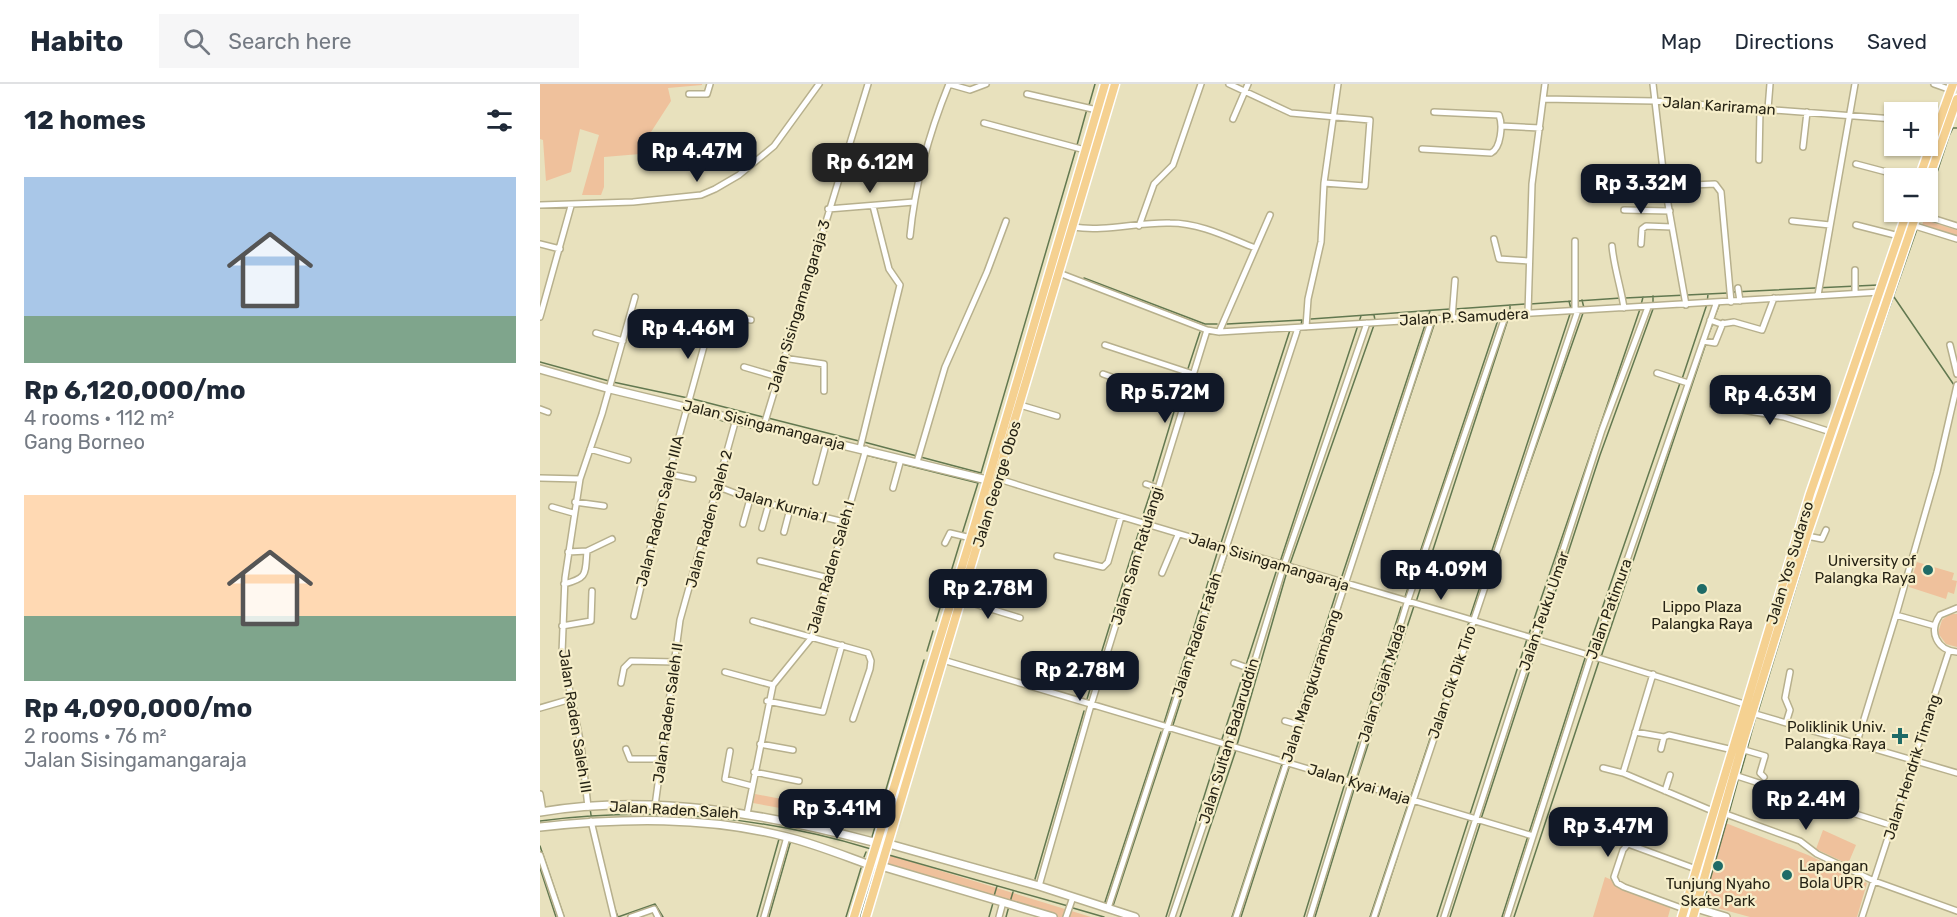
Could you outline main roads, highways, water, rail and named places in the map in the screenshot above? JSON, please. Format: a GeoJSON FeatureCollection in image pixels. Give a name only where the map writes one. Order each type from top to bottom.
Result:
{"type":"FeatureCollection","features":[{"type":"Feature","properties":{"kind":"main road","name":"Jalan George Obos"},"geometry":{"type":"LineString","coordinates":[[854,917],[870,865],[873,842],[900,769],[975,534],[999,479],[1020,405],[1028,362],[1105,84]]}},
{"type":"Feature","properties":{"kind":"main road","name":"Jalan George Obos"},"geometry":{"type":"LineString","coordinates":[[866,917],[962,600],[987,480],[1059,273],[1115,84]]}},
{"type":"Feature","properties":{"kind":"main road"},"geometry":{"type":"LineString","coordinates":[[1923,168],[1952,87]]}},
{"type":"Feature","properties":{"kind":"main road"},"geometry":{"type":"LineString","coordinates":[[1933,168],[1957,99]]}},
{"type":"Feature","properties":{"kind":"main road","name":"Jalan Yos Sudarso"},"geometry":{"type":"LineString","coordinates":[[1694,913],[1737,749],[1753,711],[1807,536],[1811,508],[1845,421],[1899,236],[1907,222]]}},
{"type":"Feature","properties":{"kind":"main road","name":"Jalan Yos Sudarso"},"geometry":{"type":"LineString","coordinates":[[1753,711],[1831,432],[1912,222]]}},
{"type":"Feature","properties":{"kind":"main road"},"geometry":{"type":"LineString","coordinates":[[1836,419],[1845,421]]}},
{"type":"Feature","properties":{"kind":"main road","name":"Jalan Yos Sudarso"},"geometry":{"type":"LineString","coordinates":[[1683,913],[1696,869],[1734,775],[1737,749]]}},
{"type":"Feature","properties":{"kind":"main road"},"geometry":{"type":"LineString","coordinates":[[900,769],[910,772]]}},
{"type":"Feature","properties":{"kind":"waterway"},"geometry":{"type":"LineString","coordinates":[[1089,105],[1095,84]]}},
{"type":"Feature","properties":{"kind":"waterway"},"geometry":{"type":"LineString","coordinates":[[1008,428],[1111,84]]}},
{"type":"Feature","properties":{"kind":"waterway"},"geometry":{"type":"LineString","coordinates":[[1077,145],[1087,109]]}},
{"type":"Feature","properties":{"kind":"waterway"},"geometry":{"type":"LineString","coordinates":[[1938,170],[1949,136],[1953,128],[1957,128]]}},
{"type":"Feature","properties":{"kind":"waterway"},"geometry":{"type":"LineString","coordinates":[[864,442],[981,473],[1076,149]]}},
{"type":"Feature","properties":{"kind":"waterway"},"geometry":{"type":"LineString","coordinates":[[1877,343],[1917,229]]}},
{"type":"Feature","properties":{"kind":"waterway"},"geometry":{"type":"LineString","coordinates":[[1084,278],[1205,324],[1217,324]]}},
{"type":"Feature","properties":{"kind":"waterway"},"geometry":{"type":"LineString","coordinates":[[1733,292],[1878,285]]}},
{"type":"Feature","properties":{"kind":"waterway"},"geometry":{"type":"LineString","coordinates":[[1625,298],[1728,293]]}},
{"type":"Feature","properties":{"kind":"waterway"},"geometry":{"type":"LineString","coordinates":[[1682,379],[1707,304],[1708,294]]}},
{"type":"Feature","properties":{"kind":"waterway"},"geometry":{"type":"LineString","coordinates":[[1653,296],[1653,304]]}},
{"type":"Feature","properties":{"kind":"waterway"},"geometry":{"type":"LineString","coordinates":[[1641,305],[1643,297]]}},
{"type":"Feature","properties":{"kind":"waterway"},"geometry":{"type":"LineString","coordinates":[[1894,297],[1954,385]]}},
{"type":"Feature","properties":{"kind":"waterway"},"geometry":{"type":"LineString","coordinates":[[1577,301],[1621,298]]}},
{"type":"Feature","properties":{"kind":"waterway"},"geometry":{"type":"LineString","coordinates":[[1582,300],[1584,308]]}},
{"type":"Feature","properties":{"kind":"waterway"},"geometry":{"type":"LineString","coordinates":[[1569,301],[1571,309]]}},
{"type":"Feature","properties":{"kind":"waterway"},"geometry":{"type":"LineString","coordinates":[[1530,304],[1573,301]]}},
{"type":"Feature","properties":{"kind":"waterway"},"geometry":{"type":"LineString","coordinates":[[1714,318],[1720,303]]}},
{"type":"Feature","properties":{"kind":"waterway"},"geometry":{"type":"LineString","coordinates":[[1455,309],[1525,304]]}},
{"type":"Feature","properties":{"kind":"waterway"},"geometry":{"type":"LineString","coordinates":[[1510,305],[1510,311]]}},
{"type":"Feature","properties":{"kind":"waterway"},"geometry":{"type":"LineString","coordinates":[[1311,319],[1450,309]]}},
{"type":"Feature","properties":{"kind":"waterway"},"geometry":{"type":"LineString","coordinates":[[1529,634],[1640,309]]}},
{"type":"Feature","properties":{"kind":"waterway"},"geometry":{"type":"LineString","coordinates":[[1481,819],[1600,455],[1653,309]]}},
{"type":"Feature","properties":{"kind":"waterway"},"geometry":{"type":"LineString","coordinates":[[1428,317],[1430,311]]}},
{"type":"Feature","properties":{"kind":"waterway"},"geometry":{"type":"LineString","coordinates":[[1501,546],[1583,313]]}},
{"type":"Feature","properties":{"kind":"waterway"},"geometry":{"type":"LineString","coordinates":[[1470,617],[1570,314]]}},
{"type":"Feature","properties":{"kind":"waterway"},"geometry":{"type":"LineString","coordinates":[[1374,315],[1375,320]]}},
{"type":"Feature","properties":{"kind":"waterway"},"geometry":{"type":"LineString","coordinates":[[1280,562],[1361,316]]}},
{"type":"Feature","properties":{"kind":"waterway"},"geometry":{"type":"LineString","coordinates":[[1416,602],[1509,316]]}},
{"type":"Feature","properties":{"kind":"waterway"},"geometry":{"type":"LineString","coordinates":[[1405,597],[1499,317]]}},
{"type":"Feature","properties":{"kind":"waterway"},"geometry":{"type":"LineString","coordinates":[[1227,324],[1302,320],[1301,325]]}},
{"type":"Feature","properties":{"kind":"waterway"},"geometry":{"type":"LineString","coordinates":[[1341,579],[1426,322]]}},
{"type":"Feature","properties":{"kind":"waterway"},"geometry":{"type":"LineString","coordinates":[[1349,580],[1435,322]]}},
{"type":"Feature","properties":{"kind":"waterway"},"geometry":{"type":"LineString","coordinates":[[1707,338],[1713,323]]}},
{"type":"Feature","properties":{"kind":"waterway"},"geometry":{"type":"LineString","coordinates":[[1290,564],[1374,325]]}},
{"type":"Feature","properties":{"kind":"waterway"},"geometry":{"type":"LineString","coordinates":[[1221,543],[1290,330]]}},
{"type":"Feature","properties":{"kind":"waterway"},"geometry":{"type":"LineString","coordinates":[[1297,339],[1300,330]]}},
{"type":"Feature","properties":{"kind":"waterway"},"geometry":{"type":"LineString","coordinates":[[1179,396],[1200,332]]}},
{"type":"Feature","properties":{"kind":"waterway"},"geometry":{"type":"LineString","coordinates":[[1601,657],[1706,343]]}},
{"type":"Feature","properties":{"kind":"waterway"},"geometry":{"type":"LineString","coordinates":[[540,362],[609,381]]}},
{"type":"Feature","properties":{"kind":"waterway"},"geometry":{"type":"LineString","coordinates":[[613,382],[688,398]]}},
{"type":"Feature","properties":{"kind":"waterway"},"geometry":{"type":"LineString","coordinates":[[1502,917],[1586,655],[1680,383]]}},
{"type":"Feature","properties":{"kind":"waterway"},"geometry":{"type":"LineString","coordinates":[[693,399],[763,417]]}},
{"type":"Feature","properties":{"kind":"waterway"},"geometry":{"type":"LineString","coordinates":[[1153,481],[1176,405]]}},
{"type":"Feature","properties":{"kind":"waterway"},"geometry":{"type":"LineString","coordinates":[[706,416],[733,424]]}},
{"type":"Feature","properties":{"kind":"waterway"},"geometry":{"type":"LineString","coordinates":[[768,418],[859,441]]}},
{"type":"Feature","properties":{"kind":"waterway"},"geometry":{"type":"LineString","coordinates":[[737,425],[823,444]]}},
{"type":"Feature","properties":{"kind":"waterway"},"geometry":{"type":"LineString","coordinates":[[828,445],[861,453]]}},
{"type":"Feature","properties":{"kind":"waterway"},"geometry":{"type":"LineString","coordinates":[[866,455],[978,483],[962,534]]}},
{"type":"Feature","properties":{"kind":"waterway"},"geometry":{"type":"LineString","coordinates":[[1141,521],[1151,491]]}},
{"type":"Feature","properties":{"kind":"waterway"},"geometry":{"type":"LineString","coordinates":[[570,528],[572,515]]}},
{"type":"Feature","properties":{"kind":"waterway"},"geometry":{"type":"LineString","coordinates":[[1087,699],[1139,531]]}},
{"type":"Feature","properties":{"kind":"waterway"},"geometry":{"type":"LineString","coordinates":[[1173,725],[1234,532]]}},
{"type":"Feature","properties":{"kind":"waterway"},"geometry":{"type":"LineString","coordinates":[[936,621],[961,539]]}},
{"type":"Feature","properties":{"kind":"waterway"},"geometry":{"type":"LineString","coordinates":[[1758,712],[1809,544]]}},
{"type":"Feature","properties":{"kind":"waterway"},"geometry":{"type":"LineString","coordinates":[[1164,723],[1219,547]]}},
{"type":"Feature","properties":{"kind":"waterway"},"geometry":{"type":"LineString","coordinates":[[1246,665],[1278,566]]}},
{"type":"Feature","properties":{"kind":"waterway"},"geometry":{"type":"LineString","coordinates":[[1237,745],[1288,568]]}},
{"type":"Feature","properties":{"kind":"waterway"},"geometry":{"type":"LineString","coordinates":[[1295,722],[1339,584]]}},
{"type":"Feature","properties":{"kind":"waterway"},"geometry":{"type":"LineString","coordinates":[[1241,917],[1346,590]]}},
{"type":"Feature","properties":{"kind":"waterway"},"geometry":{"type":"LineString","coordinates":[[1356,781],[1414,606]]}},
{"type":"Feature","properties":{"kind":"waterway"},"geometry":{"type":"LineString","coordinates":[[1347,778],[1401,607]]}},
{"type":"Feature","properties":{"kind":"waterway"},"geometry":{"type":"LineString","coordinates":[[1411,796],[1469,622]]}},
{"type":"Feature","properties":{"kind":"waterway"},"geometry":{"type":"LineString","coordinates":[[927,651],[933,631]]}},
{"type":"Feature","properties":{"kind":"waterway"},"geometry":{"type":"LineString","coordinates":[[1470,814],[1527,639]]}},
{"type":"Feature","properties":{"kind":"waterway"},"geometry":{"type":"LineString","coordinates":[[872,837],[924,660]]}},
{"type":"Feature","properties":{"kind":"waterway"},"geometry":{"type":"LineString","coordinates":[[1514,917],[1599,661]]}},
{"type":"Feature","properties":{"kind":"waterway"},"geometry":{"type":"LineString","coordinates":[[1221,742],[1245,669]]}},
{"type":"Feature","properties":{"kind":"waterway"},"geometry":{"type":"LineString","coordinates":[[1035,879],[1084,711]]}},
{"type":"Feature","properties":{"kind":"waterway"},"geometry":{"type":"LineString","coordinates":[[1747,749],[1756,716]]}},
{"type":"Feature","properties":{"kind":"waterway"},"geometry":{"type":"LineString","coordinates":[[860,917],[921,720]]}},
{"type":"Feature","properties":{"kind":"waterway"},"geometry":{"type":"LineString","coordinates":[[1283,759],[1294,727]]}},
{"type":"Feature","properties":{"kind":"waterway"},"geometry":{"type":"LineString","coordinates":[[1104,905],[1161,732]]}},
{"type":"Feature","properties":{"kind":"waterway"},"geometry":{"type":"LineString","coordinates":[[1113,906],[1170,733]]}},
{"type":"Feature","properties":{"kind":"waterway"},"geometry":{"type":"LineString","coordinates":[[1166,917],[1220,746]]}},
{"type":"Feature","properties":{"kind":"waterway"},"geometry":{"type":"LineString","coordinates":[[1180,917],[1236,750]]}},
{"type":"Feature","properties":{"kind":"waterway"},"geometry":{"type":"LineString","coordinates":[[1740,775],[1746,754]]}},
{"type":"Feature","properties":{"kind":"waterway"},"geometry":{"type":"LineString","coordinates":[[1232,917],[1282,764]]}},
{"type":"Feature","properties":{"kind":"waterway"},"geometry":{"type":"LineString","coordinates":[[1729,813],[1738,780]]}},
{"type":"Feature","properties":{"kind":"waterway"},"geometry":{"type":"LineString","coordinates":[[1304,917],[1345,783]]}},
{"type":"Feature","properties":{"kind":"waterway"},"geometry":{"type":"LineString","coordinates":[[1315,917],[1355,786]]}},
{"type":"Feature","properties":{"kind":"waterway"},"geometry":{"type":"LineString","coordinates":[[1370,917],[1409,801]]}},
{"type":"Feature","properties":{"kind":"waterway"},"geometry":{"type":"LineString","coordinates":[[590,808],[591,815]]}},
{"type":"Feature","properties":{"kind":"waterway"},"geometry":{"type":"LineString","coordinates":[[540,821],[624,814],[707,817],[789,829],[871,849]]}},
{"type":"Feature","properties":{"kind":"waterway"},"geometry":{"type":"LineString","coordinates":[[1702,908],[1728,817]]}},
{"type":"Feature","properties":{"kind":"waterway"},"geometry":{"type":"LineString","coordinates":[[1437,917],[1469,818]]}},
{"type":"Feature","properties":{"kind":"waterway"},"geometry":{"type":"LineString","coordinates":[[1450,917],[1480,824]]}},
{"type":"Feature","properties":{"kind":"waterway"},"geometry":{"type":"LineString","coordinates":[[757,917],[779,839]]}},
{"type":"Feature","properties":{"kind":"waterway"},"geometry":{"type":"LineString","coordinates":[[769,917],[791,840]]}},
{"type":"Feature","properties":{"kind":"waterway"},"geometry":{"type":"LineString","coordinates":[[540,846],[564,917]]}},
{"type":"Feature","properties":{"kind":"waterway"},"geometry":{"type":"LineString","coordinates":[[864,857],[866,852]]}},
{"type":"Feature","properties":{"kind":"waterway"},"geometry":{"type":"LineString","coordinates":[[889,855],[1068,906]]}},
{"type":"Feature","properties":{"kind":"waterway"},"geometry":{"type":"LineString","coordinates":[[1378,917],[1398,855]]}},
{"type":"Feature","properties":{"kind":"waterway"},"geometry":{"type":"LineString","coordinates":[[540,868],[556,917]]}},
{"type":"Feature","properties":{"kind":"waterway"},"geometry":{"type":"LineString","coordinates":[[846,917],[861,868]]}},
{"type":"Feature","properties":{"kind":"waterway"},"geometry":{"type":"LineString","coordinates":[[994,896],[997,886]]}},
{"type":"Feature","properties":{"kind":"waterway"},"geometry":{"type":"LineString","coordinates":[[1010,902],[1013,892]]}},
{"type":"Feature","properties":{"kind":"waterway"},"geometry":{"type":"LineString","coordinates":[[989,917],[993,903]]}},
{"type":"Feature","properties":{"kind":"waterway"},"geometry":{"type":"LineString","coordinates":[[613,904],[618,917],[655,904],[663,917]]}},
{"type":"Feature","properties":{"kind":"waterway"},"geometry":{"type":"LineString","coordinates":[[1006,917],[1009,906]]}},
{"type":"Feature","properties":{"kind":"waterway"},"geometry":{"type":"LineString","coordinates":[[1073,908],[1104,917]]}},
{"type":"Feature","properties":{"kind":"place","name":"University of Palangka Raya"},"geometry":{"type":"Point","coordinates":[1928,570]}},
{"type":"Feature","properties":{"kind":"place","name":"Lippo Plaza Palangka Raya"},"geometry":{"type":"Point","coordinates":[1702,589]}},
{"type":"Feature","properties":{"kind":"place","name":"Poliklinik Univ. Palangka Raya"},"geometry":{"type":"Point","coordinates":[1900,736]}},
{"type":"Feature","properties":{"kind":"place","name":"Tunjung Nyaho Skate Park"},"geometry":{"type":"Point","coordinates":[1718,866]}},
{"type":"Feature","properties":{"kind":"place","name":"Lapangan Bola UPR"},"geometry":{"type":"Point","coordinates":[1787,875]}}]}
